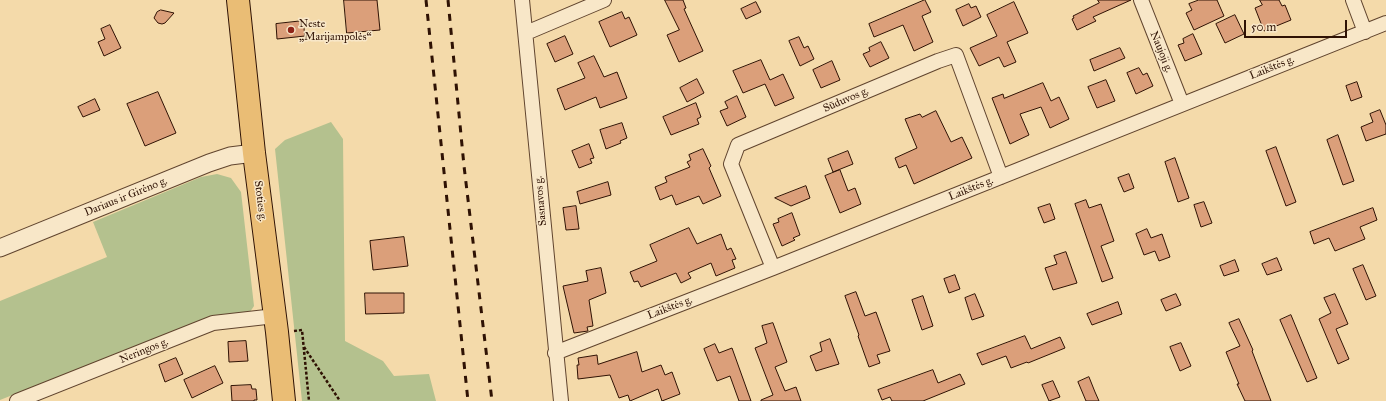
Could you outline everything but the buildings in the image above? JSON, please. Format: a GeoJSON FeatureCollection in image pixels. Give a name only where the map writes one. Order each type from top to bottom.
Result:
{"type":"FeatureCollection","features":[{"type":"Feature","properties":{"kind":"main road","name":"Stoties g."},"geometry":{"type":"LineString","coordinates":[[238,0],[254,153],[276,324],[284,401]]}},
{"type":"Feature","properties":{"kind":"street","name":"Sasnavos g."},"geometry":{"type":"LineString","coordinates":[[522,0],[555,353],[561,401]]}},
{"type":"Feature","properties":{"kind":"street"},"geometry":{"type":"LineString","coordinates":[[526,33],[604,0]]}},
{"type":"Feature","properties":{"kind":"street","name":"Naujoji g."},"geometry":{"type":"LineString","coordinates":[[1141,0],[1182,104]]}},
{"type":"Feature","properties":{"kind":"street"},"geometry":{"type":"LineString","coordinates":[[1353,0],[1365,32]]}},
{"type":"Feature","properties":{"kind":"street","name":"Laikštės g."},"geometry":{"type":"LineString","coordinates":[[555,353],[774,268],[1386,23]]}},
{"type":"Feature","properties":{"kind":"street","name":"Sūduvos g."},"geometry":{"type":"LineString","coordinates":[[774,268],[731,164],[738,145],[938,61],[956,54],[1001,177]]}},
{"type":"Feature","properties":{"kind":"street","name":"Dariaus ir Girėno g."},"geometry":{"type":"LineString","coordinates":[[0,248],[209,162],[230,156],[254,153]]}},
{"type":"Feature","properties":{"kind":"street","name":"Neringos g."},"geometry":{"type":"LineString","coordinates":[[17,401],[213,323],[276,324]]}},
{"type":"Feature","properties":{"kind":"path"},"geometry":{"type":"LineString","coordinates":[[276,324],[302,330],[309,401]]}},
{"type":"Feature","properties":{"kind":"path"},"geometry":{"type":"LineString","coordinates":[[304,346],[340,401]]}},
{"type":"Feature","properties":{"kind":"green space"},"geometry":{"type":"Polygon","coordinates":[[[331,122],[343,139],[345,341],[383,361],[394,376],[429,374],[436,401],[302,401],[275,149],[285,140],[331,122]]]}},
{"type":"Feature","properties":{"kind":"green space"},"geometry":{"type":"Polygon","coordinates":[[[217,174],[231,178],[241,192],[254,306],[250,312],[204,319],[0,400],[0,301],[107,257],[93,222],[201,177],[217,174]]]}},
{"type":"Feature","properties":{"kind":"railway"},"geometry":{"type":"LineString","coordinates":[[426,0],[468,401]]}},
{"type":"Feature","properties":{"kind":"railway"},"geometry":{"type":"LineString","coordinates":[[448,0],[464,166],[492,401]]}},
{"type":"Feature","properties":{"kind":"place","name":"Neste „Marijampolės“"},"geometry":{"type":"Point","coordinates":[291,30]}}]}
